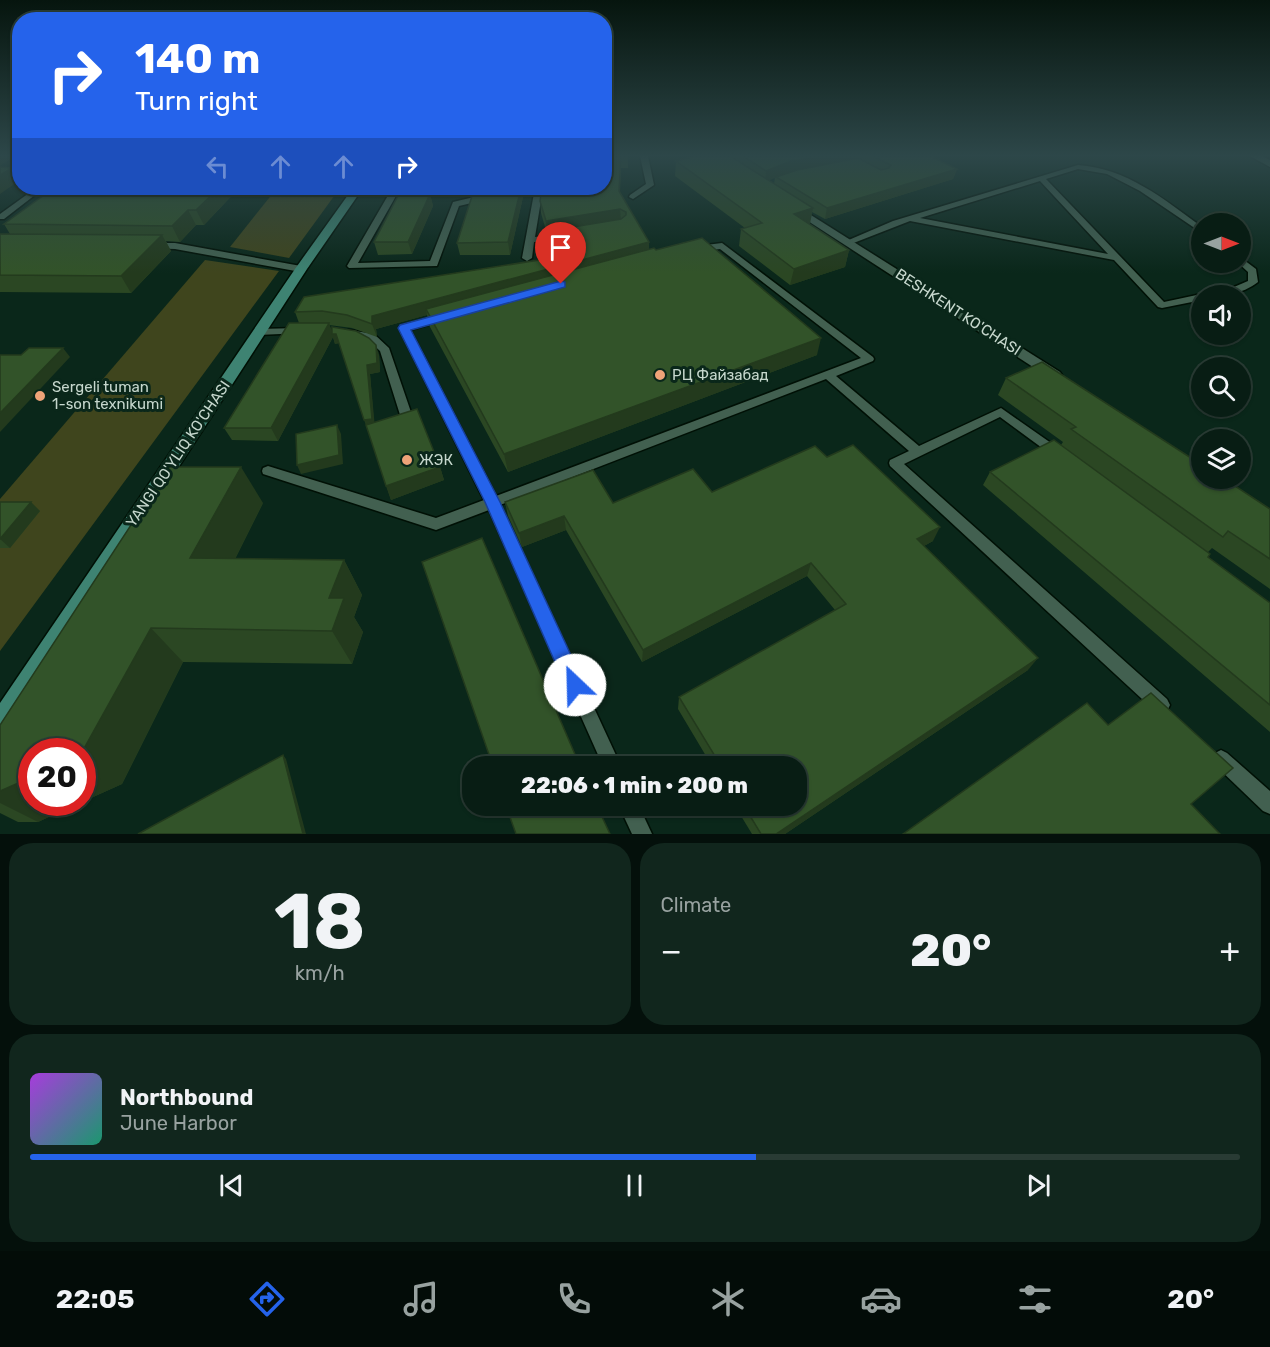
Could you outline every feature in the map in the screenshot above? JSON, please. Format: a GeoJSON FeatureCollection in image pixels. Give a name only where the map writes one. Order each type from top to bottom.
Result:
{"type":"FeatureCollection","features":[{"type":"Feature","properties":{"kind":"street","name":"YANGI QO'YLIQ KO'CHASI"},"geometry":{"type":"LineString","coordinates":[[0,722],[258,332],[353,195]]}},
{"type":"Feature","properties":{"kind":"street","name":"BESHKENT KO'CHASI"},"geometry":{"type":"LineString","coordinates":[[781,199],[1070,384]]}},
{"type":"Feature","properties":{"kind":"lane"},"geometry":{"type":"LineString","coordinates":[[2,217],[31,195]]}},
{"type":"Feature","properties":{"kind":"lane"},"geometry":{"type":"LineString","coordinates":[[392,195],[352,266],[434,264],[456,204],[477,199],[479,195]]}},
{"type":"Feature","properties":{"kind":"lane"},"geometry":{"type":"LineString","coordinates":[[526,258],[538,195]]}},
{"type":"Feature","properties":{"kind":"lane"},"geometry":{"type":"LineString","coordinates":[[633,198],[637,195]]}},
{"type":"Feature","properties":{"kind":"lane"},"geometry":{"type":"LineString","coordinates":[[848,242],[910,219],[987,195]]}},
{"type":"Feature","properties":{"kind":"lane"},"geometry":{"type":"LineString","coordinates":[[1057,195],[1162,305],[1191,299]]}},
{"type":"Feature","properties":{"kind":"lane"},"geometry":{"type":"LineString","coordinates":[[1148,195],[1191,224]]}},
{"type":"Feature","properties":{"kind":"lane"},"geometry":{"type":"LineString","coordinates":[[910,219],[1117,258]]}},
{"type":"Feature","properties":{"kind":"lane"},"geometry":{"type":"LineString","coordinates":[[530,240],[570,236]]}},
{"type":"Feature","properties":{"kind":"lane"},"geometry":{"type":"LineString","coordinates":[[140,246],[175,246],[301,269]]}},
{"type":"Feature","properties":{"kind":"lane"},"geometry":{"type":"LineString","coordinates":[[268,471],[436,524],[869,359],[722,246],[683,252]]}},
{"type":"Feature","properties":{"kind":"lane"},"geometry":{"type":"LineString","coordinates":[[1247,285],[1253,282],[1251,269]]}},
{"type":"Feature","properties":{"kind":"lane"},"geometry":{"type":"LineString","coordinates":[[460,312],[404,328],[492,502],[607,756]]}},
{"type":"Feature","properties":{"kind":"lane"},"geometry":{"type":"LineString","coordinates":[[335,330],[370,336],[385,350],[407,418]]}},
{"type":"Feature","properties":{"kind":"lane"},"geometry":{"type":"LineString","coordinates":[[258,332],[313,331]]}},
{"type":"Feature","properties":{"kind":"lane"},"geometry":{"type":"LineString","coordinates":[[828,375],[918,452]]}},
{"type":"Feature","properties":{"kind":"lane"},"geometry":{"type":"LineString","coordinates":[[1068,462],[1001,412],[896,463],[1174,717]]}},
{"type":"Feature","properties":{"kind":"lane"},"geometry":{"type":"LineString","coordinates":[[1209,748],[1270,804]]}},
{"type":"Feature","properties":{"kind":"lane"},"geometry":{"type":"LineString","coordinates":[[634,816],[642,834]]}},
{"type":"Feature","properties":{"kind":"green space"},"geometry":{"type":"Polygon","coordinates":[[[271,195],[335,195],[289,258],[230,247],[271,195]]]}},
{"type":"Feature","properties":{"kind":"green space"},"geometry":{"type":"Polygon","coordinates":[[[205,260],[279,271],[0,651],[0,499],[205,260]]]}},
{"type":"Feature","properties":{"kind":"building"},"geometry":{"type":"Polygon","coordinates":[[[44,195],[212,195],[196,210],[188,210],[172,226],[4,224],[44,195]]]}},
{"type":"Feature","properties":{"kind":"building"},"geometry":{"type":"Polygon","coordinates":[[[398,195],[430,195],[408,242],[374,242],[398,195]]]}},
{"type":"Feature","properties":{"kind":"building"},"geometry":{"type":"Polygon","coordinates":[[[472,195],[519,195],[508,242],[457,243],[472,195]]]}},
{"type":"Feature","properties":{"kind":"building"},"geometry":{"type":"Polygon","coordinates":[[[541,195],[621,195],[649,242],[372,316],[372,324],[347,315],[322,311],[295,312],[304,297],[558,257],[557,241],[551,241],[549,231],[621,219],[626,215],[626,212],[620,209],[546,221],[540,201],[541,195]]]}},
{"type":"Feature","properties":{"kind":"building"},"geometry":{"type":"Polygon","coordinates":[[[723,195],[792,195],[813,208],[794,214],[849,250],[794,269],[741,229],[762,223],[723,195]]]}},
{"type":"Feature","properties":{"kind":"building"},"geometry":{"type":"Polygon","coordinates":[[[805,195],[871,195],[827,208],[805,195]]]}},
{"type":"Feature","properties":{"kind":"building"},"geometry":{"type":"Polygon","coordinates":[[[0,234],[162,235],[121,276],[0,275],[0,234]]]}},
{"type":"Feature","properties":{"kind":"building"},"geometry":{"type":"Polygon","coordinates":[[[702,238],[821,338],[504,454],[426,309],[654,248],[656,250],[702,238]]]}},
{"type":"Feature","properties":{"kind":"building"},"geometry":{"type":"Polygon","coordinates":[[[289,323],[329,323],[271,428],[224,428],[289,323]]]}},
{"type":"Feature","properties":{"kind":"building"},"geometry":{"type":"Polygon","coordinates":[[[332,327],[356,331],[376,345],[377,363],[367,365],[372,419],[364,420],[336,334],[332,334],[332,327]]]}},
{"type":"Feature","properties":{"kind":"building"},"geometry":{"type":"Polygon","coordinates":[[[29,348],[63,348],[0,413],[0,355],[21,355],[29,348]]]}},
{"type":"Feature","properties":{"kind":"building"},"geometry":{"type":"Polygon","coordinates":[[[1042,362],[1191,458],[1191,489],[1240,489],[1270,509],[1270,559],[1228,531],[1223,537],[1071,429],[1076,427],[1006,378],[1042,362]]]}},
{"type":"Feature","properties":{"kind":"building","name":"ЖЭК"},"geometry":{"type":"Polygon","coordinates":[[[417,409],[440,467],[386,486],[366,425],[417,409]]]}},
{"type":"Feature","properties":{"kind":"building"},"geometry":{"type":"Polygon","coordinates":[[[337,425],[339,455],[297,465],[296,434],[337,425]]]}},
{"type":"Feature","properties":{"kind":"building"},"geometry":{"type":"Polygon","coordinates":[[[1054,440],[1210,554],[1208,557],[1270,603],[1270,705],[990,472],[1054,440]]]}},
{"type":"Feature","properties":{"kind":"building"},"geometry":{"type":"Polygon","coordinates":[[[853,445],[940,527],[917,539],[1038,658],[807,813],[807,756],[715,756],[679,697],[846,604],[811,563],[643,650],[564,516],[519,533],[505,502],[593,470],[613,503],[693,469],[712,492],[815,446],[827,457],[853,445]]]}},
{"type":"Feature","properties":{"kind":"building"},"geometry":{"type":"Polygon","coordinates":[[[169,467],[241,467],[190,558],[344,560],[329,598],[344,598],[332,631],[151,628],[90,738],[18,738],[18,783],[0,791],[0,725],[169,467]]]}},
{"type":"Feature","properties":{"kind":"building"},"geometry":{"type":"Polygon","coordinates":[[[0,502],[31,502],[0,539],[0,502]]]}},
{"type":"Feature","properties":{"kind":"building"},"geometry":{"type":"Polygon","coordinates":[[[482,538],[576,756],[490,756],[422,562],[482,538]]]}},
{"type":"Feature","properties":{"kind":"building"},"geometry":{"type":"Polygon","coordinates":[[[1151,693],[1233,768],[1191,804],[1220,834],[903,834],[1087,703],[1108,725],[1151,693]]]}},
{"type":"Feature","properties":{"kind":"building"},"geometry":{"type":"Polygon","coordinates":[[[283,755],[303,834],[138,834],[283,755]]]}},
{"type":"Feature","properties":{"kind":"building"},"geometry":{"type":"Polygon","coordinates":[[[510,816],[602,816],[610,834],[516,834],[510,816]]]}},
{"type":"Feature","properties":{"kind":"building"},"geometry":{"type":"Polygon","coordinates":[[[750,816],[803,816],[776,834],[761,834],[750,816]]]}},
{"type":"Feature","properties":{"kind":"place","name":"РЦ Файзабад"},"geometry":{"type":"Point","coordinates":[660,375]}},
{"type":"Feature","properties":{"kind":"place","name":"Sergeli tuman 1-son texnikumi"},"geometry":{"type":"Point","coordinates":[40,396]}},
{"type":"Feature","properties":{"kind":"place","name":"ЖЭК"},"geometry":{"type":"Point","coordinates":[407,460]}},
{"type":"Feature","properties":{"kind":"route"},"geometry":{"type":"LineString","coordinates":[[561,284],[404,328],[492,502],[575,685]]}}]}
